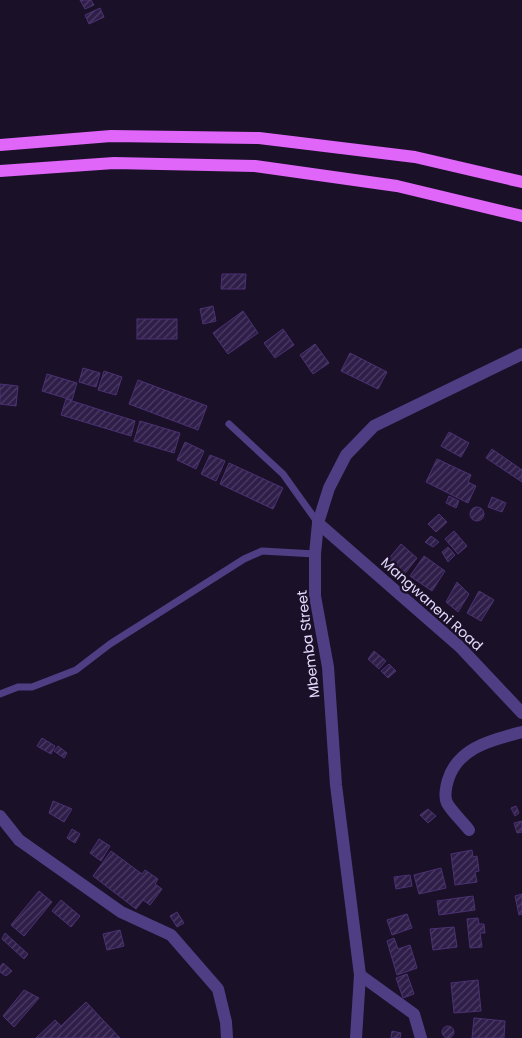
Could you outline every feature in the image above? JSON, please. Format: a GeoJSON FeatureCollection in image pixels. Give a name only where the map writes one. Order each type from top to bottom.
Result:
{"type":"FeatureCollection","features":[{"type":"Feature","properties":{"kind":"main road"},"geometry":{"type":"LineString","coordinates":[[0,145],[111,136],[259,138],[415,157],[522,182]]}},
{"type":"Feature","properties":{"kind":"main road"},"geometry":{"type":"LineString","coordinates":[[0,171],[114,162],[255,166],[397,186],[522,216]]}},
{"type":"Feature","properties":{"kind":"street","name":"Mbemba Street"},"geometry":{"type":"LineString","coordinates":[[356,1038],[360,975],[336,785],[328,667],[315,596],[315,554],[318,523],[329,488],[346,455],[374,426],[522,354]]}},
{"type":"Feature","properties":{"kind":"street","name":"Mangwaneni Road"},"geometry":{"type":"LineString","coordinates":[[318,523],[460,647],[522,713]]}},
{"type":"Feature","properties":{"kind":"street"},"geometry":{"type":"LineString","coordinates":[[470,830],[446,802],[446,785],[450,771],[458,760],[485,742],[522,732]]}},
{"type":"Feature","properties":{"kind":"street"},"geometry":{"type":"LineString","coordinates":[[0,816],[19,840],[121,912],[171,935],[218,989],[226,1022],[227,1038]]}},
{"type":"Feature","properties":{"kind":"street"},"geometry":{"type":"LineString","coordinates":[[360,975],[414,1014],[421,1038]]}},
{"type":"Feature","properties":{"kind":"lane"},"geometry":{"type":"LineString","coordinates":[[229,424],[283,474],[318,523]]}},
{"type":"Feature","properties":{"kind":"lane"},"geometry":{"type":"LineString","coordinates":[[0,694],[18,687],[32,687],[76,670],[110,644],[244,559],[262,551],[315,554]]}},
{"type":"Feature","properties":{"kind":"building"},"geometry":{"type":"Polygon","coordinates":[[[80,0],[91,0],[94,5],[85,9],[80,0]]]}},
{"type":"Feature","properties":{"kind":"building"},"geometry":{"type":"Polygon","coordinates":[[[100,8],[104,17],[89,24],[85,15],[100,8]]]}},
{"type":"Feature","properties":{"kind":"building"},"geometry":{"type":"Polygon","coordinates":[[[222,274],[246,274],[245,289],[221,289],[222,274]]]}},
{"type":"Feature","properties":{"kind":"building"},"geometry":{"type":"Polygon","coordinates":[[[213,306],[216,321],[203,324],[200,309],[213,306]]]}},
{"type":"Feature","properties":{"kind":"building"},"geometry":{"type":"Polygon","coordinates":[[[243,311],[258,333],[228,354],[213,333],[243,311]]]}},
{"type":"Feature","properties":{"kind":"building"},"geometry":{"type":"Polygon","coordinates":[[[137,319],[177,319],[177,339],[137,339],[137,319]]]}},
{"type":"Feature","properties":{"kind":"building"},"geometry":{"type":"Polygon","coordinates":[[[283,329],[294,345],[275,358],[264,343],[283,329]]]}},
{"type":"Feature","properties":{"kind":"building"},"geometry":{"type":"Polygon","coordinates":[[[315,344],[329,363],[313,374],[300,355],[315,344]]]}},
{"type":"Feature","properties":{"kind":"building"},"geometry":{"type":"Polygon","coordinates":[[[350,353],[387,372],[378,389],[341,371],[350,353]]]}},
{"type":"Feature","properties":{"kind":"building"},"geometry":{"type":"Polygon","coordinates":[[[83,368],[100,373],[96,387],[79,382],[83,368]]]}},
{"type":"Feature","properties":{"kind":"building"},"geometry":{"type":"Polygon","coordinates":[[[104,371],[122,377],[116,395],[98,390],[104,371]]]}},
{"type":"Feature","properties":{"kind":"building"},"geometry":{"type":"Polygon","coordinates":[[[47,374],[77,383],[72,400],[42,391],[47,374]]]}},
{"type":"Feature","properties":{"kind":"building"},"geometry":{"type":"Polygon","coordinates":[[[138,380],[207,406],[198,430],[129,404],[138,380]]]}},
{"type":"Feature","properties":{"kind":"building"},"geometry":{"type":"Polygon","coordinates":[[[0,384],[18,386],[16,406],[0,404],[0,384]]]}},
{"type":"Feature","properties":{"kind":"building"},"geometry":{"type":"Polygon","coordinates":[[[66,399],[135,421],[131,436],[61,415],[66,399]]]}},
{"type":"Feature","properties":{"kind":"building"},"geometry":{"type":"Polygon","coordinates":[[[140,421],[180,433],[174,453],[134,441],[140,421]]]}},
{"type":"Feature","properties":{"kind":"building"},"geometry":{"type":"Polygon","coordinates":[[[449,432],[469,443],[461,457],[441,446],[449,432]]]}},
{"type":"Feature","properties":{"kind":"building"},"geometry":{"type":"Polygon","coordinates":[[[185,442],[204,451],[196,469],[177,460],[185,442]]]}},
{"type":"Feature","properties":{"kind":"building"},"geometry":{"type":"Polygon","coordinates":[[[492,449],[522,470],[522,482],[486,458],[492,449]]]}},
{"type":"Feature","properties":{"kind":"building"},"geometry":{"type":"Polygon","coordinates":[[[210,455],[225,461],[216,481],[201,474],[210,455]]]}},
{"type":"Feature","properties":{"kind":"building"},"geometry":{"type":"Polygon","coordinates":[[[437,459],[471,475],[468,482],[476,486],[468,503],[426,482],[437,459]]]}},
{"type":"Feature","properties":{"kind":"building"},"geometry":{"type":"Polygon","coordinates":[[[229,463],[283,488],[273,509],[220,484],[229,463]]]}},
{"type":"Feature","properties":{"kind":"building"},"geometry":{"type":"Polygon","coordinates":[[[449,496],[459,501],[456,508],[446,503],[449,496]]]}},
{"type":"Feature","properties":{"kind":"building"},"geometry":{"type":"Polygon","coordinates":[[[492,497],[506,503],[502,512],[488,507],[492,497]]]}},
{"type":"Feature","properties":{"kind":"building"},"geometry":{"type":"Polygon","coordinates":[[[477,507],[482,509],[484,514],[482,519],[477,521],[472,519],[470,514],[472,509],[477,507]]]}},
{"type":"Feature","properties":{"kind":"building"},"geometry":{"type":"Polygon","coordinates":[[[439,514],[447,522],[436,532],[428,524],[439,514]]]}},
{"type":"Feature","properties":{"kind":"building"},"geometry":{"type":"Polygon","coordinates":[[[454,531],[467,546],[458,554],[445,539],[454,531]]]}},
{"type":"Feature","properties":{"kind":"building"},"geometry":{"type":"Polygon","coordinates":[[[431,536],[439,542],[433,547],[425,542],[431,536]]]}},
{"type":"Feature","properties":{"kind":"building"},"geometry":{"type":"Polygon","coordinates":[[[401,544],[417,558],[403,576],[386,562],[401,544]]]}},
{"type":"Feature","properties":{"kind":"building"},"geometry":{"type":"Polygon","coordinates":[[[448,547],[455,555],[448,562],[442,552],[448,547]]]}},
{"type":"Feature","properties":{"kind":"building"},"geometry":{"type":"Polygon","coordinates":[[[424,556],[445,571],[432,591],[410,576],[424,556]]]}},
{"type":"Feature","properties":{"kind":"building"},"geometry":{"type":"Polygon","coordinates":[[[457,582],[469,594],[458,612],[446,602],[457,582]]]}},
{"type":"Feature","properties":{"kind":"building"},"geometry":{"type":"Polygon","coordinates":[[[479,591],[494,600],[481,621],[467,613],[479,591]]]}},
{"type":"Feature","properties":{"kind":"building"},"geometry":{"type":"Polygon","coordinates":[[[374,651],[386,661],[379,669],[368,659],[374,651]]]}},
{"type":"Feature","properties":{"kind":"building"},"geometry":{"type":"Polygon","coordinates":[[[389,664],[396,671],[388,678],[381,671],[389,664]]]}},
{"type":"Feature","properties":{"kind":"building"},"geometry":{"type":"Polygon","coordinates":[[[42,738],[55,746],[51,754],[37,746],[42,738]]]}},
{"type":"Feature","properties":{"kind":"building"},"geometry":{"type":"Polygon","coordinates":[[[58,746],[67,753],[64,758],[54,751],[58,746]]]}},
{"type":"Feature","properties":{"kind":"building"},"geometry":{"type":"Polygon","coordinates":[[[53,801],[72,809],[64,822],[49,813],[53,801]]]}},
{"type":"Feature","properties":{"kind":"building"},"geometry":{"type":"Polygon","coordinates":[[[516,806],[519,813],[515,816],[511,808],[516,806]]]}},
{"type":"Feature","properties":{"kind":"building"},"geometry":{"type":"Polygon","coordinates":[[[428,809],[436,816],[428,823],[420,815],[428,809]]]}},
{"type":"Feature","properties":{"kind":"building"},"geometry":{"type":"Polygon","coordinates":[[[522,821],[522,832],[517,833],[514,823],[522,821]]]}},
{"type":"Feature","properties":{"kind":"building"},"geometry":{"type":"Polygon","coordinates":[[[72,829],[80,834],[75,843],[67,838],[72,829]]]}},
{"type":"Feature","properties":{"kind":"building"},"geometry":{"type":"Polygon","coordinates":[[[99,839],[110,846],[101,861],[90,853],[99,839]]]}},
{"type":"Feature","properties":{"kind":"building"},"geometry":{"type":"Polygon","coordinates":[[[472,850],[473,857],[477,856],[479,871],[475,872],[477,882],[455,885],[451,854],[472,850]]]}},
{"type":"Feature","properties":{"kind":"building"},"geometry":{"type":"Polygon","coordinates":[[[111,851],[142,874],[145,870],[158,879],[155,884],[162,889],[150,905],[143,900],[136,909],[93,876],[111,851]]]}},
{"type":"Feature","properties":{"kind":"building"},"geometry":{"type":"Polygon","coordinates":[[[441,868],[446,888],[419,894],[414,875],[441,868]]]}},
{"type":"Feature","properties":{"kind":"building"},"geometry":{"type":"Polygon","coordinates":[[[410,875],[412,886],[396,889],[394,877],[410,875]]]}},
{"type":"Feature","properties":{"kind":"building"},"geometry":{"type":"Polygon","coordinates":[[[39,891],[52,902],[24,936],[11,925],[39,891]]]}},
{"type":"Feature","properties":{"kind":"building"},"geometry":{"type":"Polygon","coordinates":[[[522,894],[522,914],[519,915],[515,896],[522,894]]]}},
{"type":"Feature","properties":{"kind":"building"},"geometry":{"type":"Polygon","coordinates":[[[473,896],[475,910],[439,915],[437,901],[473,896]]]}},
{"type":"Feature","properties":{"kind":"building"},"geometry":{"type":"Polygon","coordinates":[[[61,900],[80,916],[71,927],[52,911],[61,900]]]}},
{"type":"Feature","properties":{"kind":"building"},"geometry":{"type":"Polygon","coordinates":[[[177,912],[184,923],[177,927],[170,916],[177,912]]]}},
{"type":"Feature","properties":{"kind":"building"},"geometry":{"type":"Polygon","coordinates":[[[407,914],[412,928],[392,935],[387,920],[407,914]]]}},
{"type":"Feature","properties":{"kind":"building"},"geometry":{"type":"Polygon","coordinates":[[[478,918],[479,924],[484,924],[485,933],[480,933],[482,947],[470,948],[467,919],[478,918]]]}},
{"type":"Feature","properties":{"kind":"building"},"geometry":{"type":"Polygon","coordinates":[[[454,927],[457,947],[433,950],[430,929],[454,927]]]}},
{"type":"Feature","properties":{"kind":"building"},"geometry":{"type":"Polygon","coordinates":[[[120,930],[124,946],[107,950],[103,934],[120,930]]]}},
{"type":"Feature","properties":{"kind":"building"},"geometry":{"type":"Polygon","coordinates":[[[5,933],[28,954],[24,959],[2,939],[5,933]]]}},
{"type":"Feature","properties":{"kind":"building"},"geometry":{"type":"Polygon","coordinates":[[[394,938],[398,949],[410,945],[417,968],[397,975],[387,941],[394,938]]]}},
{"type":"Feature","properties":{"kind":"building"},"geometry":{"type":"Polygon","coordinates":[[[3,963],[12,971],[6,976],[0,972],[0,967],[3,963]]]}},
{"type":"Feature","properties":{"kind":"building"},"geometry":{"type":"Polygon","coordinates":[[[407,974],[414,994],[403,998],[396,978],[407,974]]]}},
{"type":"Feature","properties":{"kind":"building"},"geometry":{"type":"Polygon","coordinates":[[[478,980],[481,1011],[454,1013],[451,983],[478,980]]]}},
{"type":"Feature","properties":{"kind":"building"},"geometry":{"type":"Polygon","coordinates":[[[24,990],[39,998],[14,1027],[3,1016],[24,990]]]}},
{"type":"Feature","properties":{"kind":"building"},"geometry":{"type":"Polygon","coordinates":[[[86,1002],[120,1038],[36,1038],[55,1020],[61,1026],[86,1002]]]}},
{"type":"Feature","properties":{"kind":"building"},"geometry":{"type":"Polygon","coordinates":[[[474,1018],[505,1021],[504,1038],[472,1038],[474,1018]]]}},
{"type":"Feature","properties":{"kind":"building"},"geometry":{"type":"Polygon","coordinates":[[[446,1026],[450,1026],[454,1032],[450,1038],[446,1038],[442,1034],[442,1030],[446,1026]]]}},
{"type":"Feature","properties":{"kind":"building"},"geometry":{"type":"Polygon","coordinates":[[[392,1031],[401,1033],[400,1038],[391,1038],[392,1031]]]}}]}
